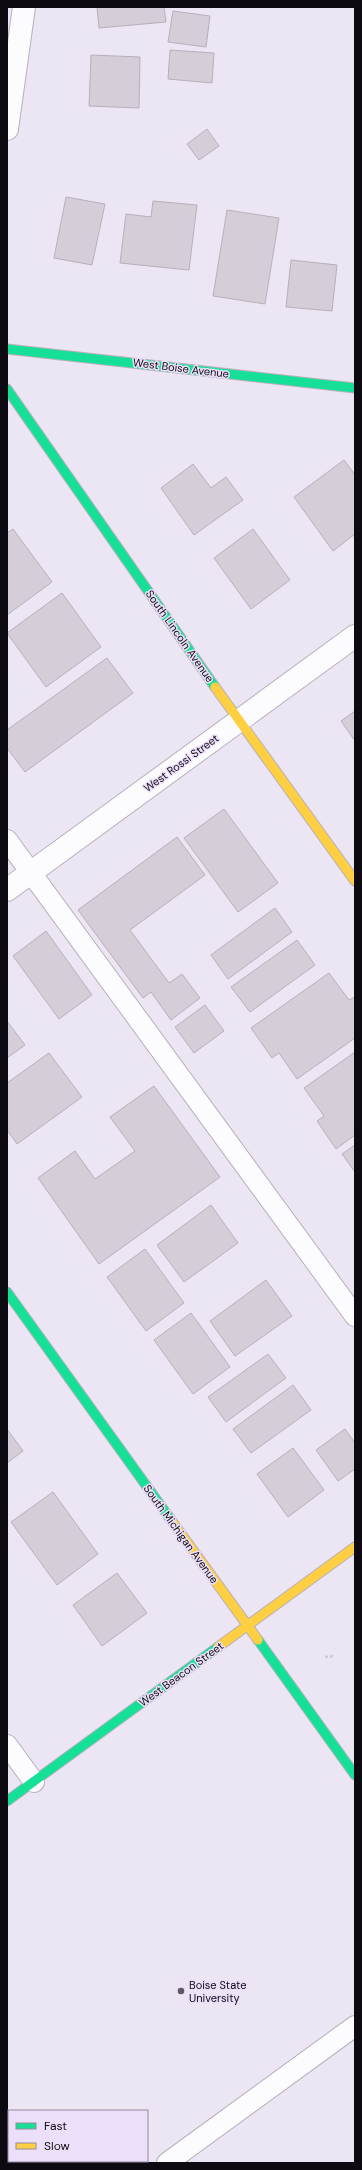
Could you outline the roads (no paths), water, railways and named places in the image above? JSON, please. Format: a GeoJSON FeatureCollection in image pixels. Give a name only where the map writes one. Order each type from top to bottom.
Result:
{"type":"FeatureCollection","features":[{"type":"Feature","properties":{"kind":"street"},"geometry":{"type":"LineString","coordinates":[[7,129],[24,7]]}},
{"type":"Feature","properties":{"kind":"street","name":"West Boise Avenue"},"geometry":{"type":"LineString","coordinates":[[7,348],[355,388]]}},
{"type":"Feature","properties":{"kind":"street","name":"South Lincoln Avenue"},"geometry":{"type":"LineString","coordinates":[[7,389],[240,721],[355,881]]}},
{"type":"Feature","properties":{"kind":"street","name":"West Rossi Street"},"geometry":{"type":"LineString","coordinates":[[7,890],[355,636]]}},
{"type":"Feature","properties":{"kind":"street","name":"South Michigan Avenue"},"geometry":{"type":"LineString","coordinates":[[7,1292],[355,1775]]}},
{"type":"Feature","properties":{"kind":"street","name":"West Beacon Street"},"geometry":{"type":"LineString","coordinates":[[7,1801],[355,1547]]}},
{"type":"Feature","properties":{"kind":"lane"},"geometry":{"type":"LineString","coordinates":[[7,840],[355,1316]]}},
{"type":"Feature","properties":{"kind":"lane"},"geometry":{"type":"LineString","coordinates":[[7,1745],[34,1782]]}},
{"type":"Feature","properties":{"kind":"lane"},"geometry":{"type":"LineString","coordinates":[[167,2163],[355,2026]]}},
{"type":"Feature","properties":{"kind":"place","name":"Boise State University"},"geometry":{"type":"Point","coordinates":[181,1991]}}]}
